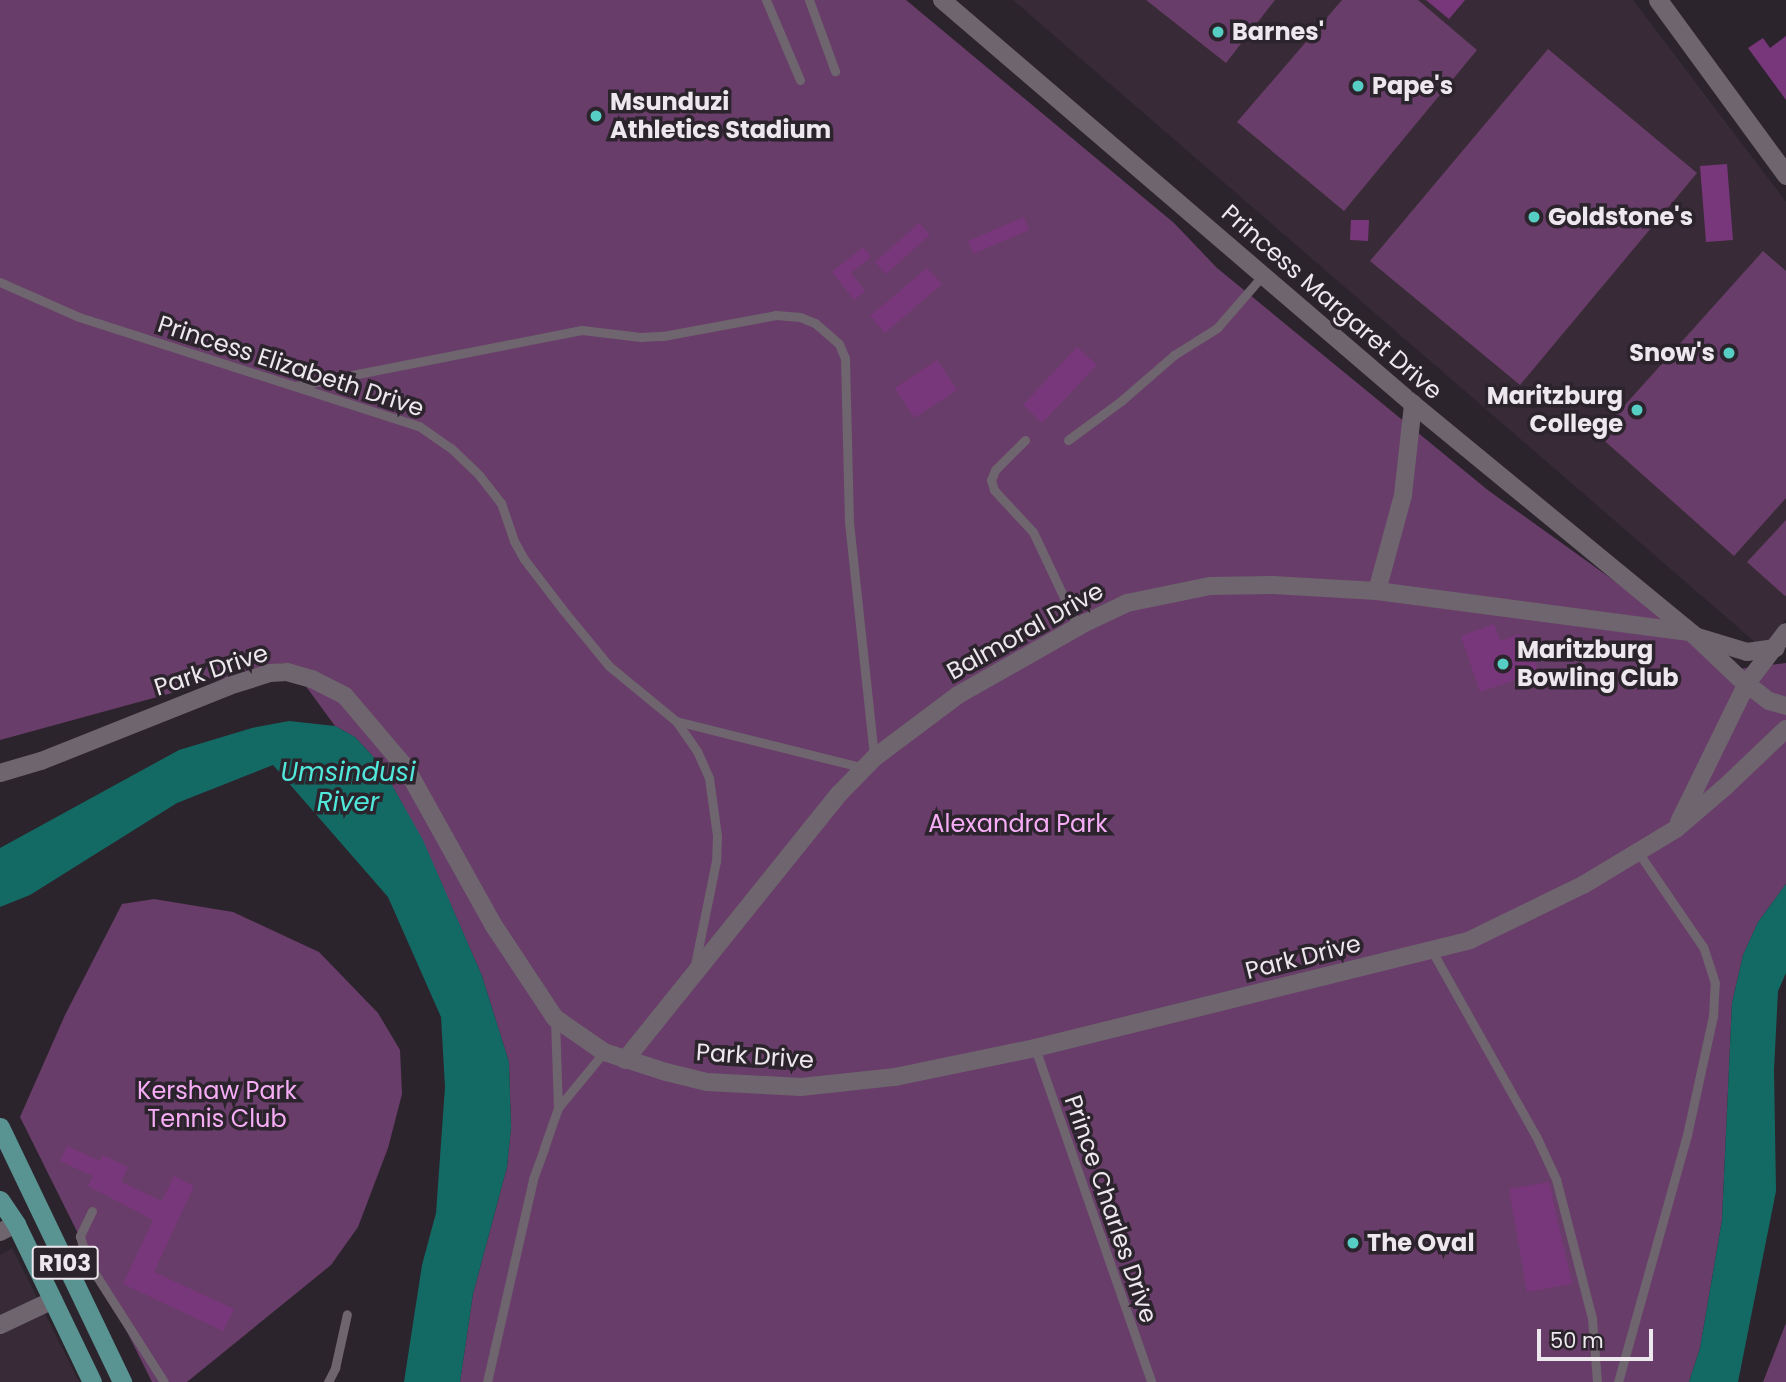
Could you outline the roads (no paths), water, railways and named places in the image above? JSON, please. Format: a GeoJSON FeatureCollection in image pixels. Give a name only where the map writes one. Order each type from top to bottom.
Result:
{"type":"FeatureCollection","features":[{"type":"Feature","properties":{"kind":"main road"},"geometry":{"type":"LineString","coordinates":[[4,1135],[26,1207],[25,1215],[8,1228]]}},
{"type":"Feature","properties":{"kind":"main road","name":"R103"},"geometry":{"type":"LineString","coordinates":[[4,1135],[122,1382]]}},
{"type":"Feature","properties":{"kind":"main road","name":"R103"},"geometry":{"type":"LineString","coordinates":[[0,1200],[8,1228],[53,1300],[92,1382]]}},
{"type":"Feature","properties":{"kind":"street","name":"Princess Margaret Drive"},"geometry":{"type":"LineString","coordinates":[[942,0],[1413,404],[1692,634],[1769,701],[1786,706]]}},
{"type":"Feature","properties":{"kind":"street"},"geometry":{"type":"LineString","coordinates":[[1658,0],[1786,175]]}},
{"type":"Feature","properties":{"kind":"street"},"geometry":{"type":"LineString","coordinates":[[1377,591],[1403,495],[1413,404]]}},
{"type":"Feature","properties":{"kind":"street","name":"Balmoral Drive"},"geometry":{"type":"LineString","coordinates":[[625,1060],[839,794],[869,763],[958,695],[1078,626],[1127,603],[1210,586],[1262,585],[1377,591],[1692,634]]}},
{"type":"Feature","properties":{"kind":"street"},"geometry":{"type":"LineString","coordinates":[[1676,829],[1747,683],[1779,647],[1786,632]]}},
{"type":"Feature","properties":{"kind":"street","name":"Princess Margaret Drive"},"geometry":{"type":"LineString","coordinates":[[1692,634],[1747,652],[1779,647]]}},
{"type":"Feature","properties":{"kind":"street","name":"Park Drive"},"geometry":{"type":"LineString","coordinates":[[0,773],[41,761],[229,685],[270,673],[287,672],[312,679],[345,696],[406,768],[494,926],[555,1018],[604,1052],[625,1060],[707,1082],[801,1087],[895,1077],[1035,1048],[1432,951],[1500,928],[1676,829],[1786,729]]}},
{"type":"Feature","properties":{"kind":"street"},"geometry":{"type":"LineString","coordinates":[[0,1325],[53,1300]]}},
{"type":"Feature","properties":{"kind":"lane"},"geometry":{"type":"LineString","coordinates":[[766,0],[800,80]]}},
{"type":"Feature","properties":{"kind":"lane"},"geometry":{"type":"LineString","coordinates":[[809,0],[835,71]]}},
{"type":"Feature","properties":{"kind":"lane"},"geometry":{"type":"LineString","coordinates":[[1068,440],[1121,401],[1174,355],[1217,328],[1263,275]]}},
{"type":"Feature","properties":{"kind":"lane","name":"Princess Elizabeth Drive"},"geometry":{"type":"LineString","coordinates":[[0,282],[79,317],[419,426],[451,448],[501,503],[514,541],[524,559],[609,666],[676,721],[697,751],[709,778],[717,836],[716,861],[692,978]]}},
{"type":"Feature","properties":{"kind":"lane"},"geometry":{"type":"LineString","coordinates":[[295,386],[582,330],[640,337],[663,336],[776,315],[800,317],[816,323],[839,344],[845,358],[849,522],[869,763],[676,721]]}},
{"type":"Feature","properties":{"kind":"lane"},"geometry":{"type":"LineString","coordinates":[[1026,440],[995,470],[991,480],[994,490],[1033,532],[1078,626]]}},
{"type":"Feature","properties":{"kind":"lane"},"geometry":{"type":"LineString","coordinates":[[1618,1382],[1687,1135],[1713,1016],[1715,983],[1703,947],[1638,852]]}},
{"type":"Feature","properties":{"kind":"lane"},"geometry":{"type":"LineString","coordinates":[[1432,951],[1536,1136],[1556,1179],[1592,1318],[1597,1382]]}},
{"type":"Feature","properties":{"kind":"lane"},"geometry":{"type":"LineString","coordinates":[[555,1018],[558,1108]]}},
{"type":"Feature","properties":{"kind":"lane","name":"Prince Charles Drive"},"geometry":{"type":"LineString","coordinates":[[1035,1048],[1151,1382]]}},
{"type":"Feature","properties":{"kind":"lane"},"geometry":{"type":"LineString","coordinates":[[487,1382],[533,1179],[558,1108],[604,1052]]}},
{"type":"Feature","properties":{"kind":"lane"},"geometry":{"type":"LineString","coordinates":[[92,1211],[80,1236],[87,1261],[164,1382]]}},
{"type":"Feature","properties":{"kind":"lane"},"geometry":{"type":"LineString","coordinates":[[328,1382],[335,1368],[347,1314]]}},
{"type":"Feature","properties":{"kind":"water","name":"Umsindusi River"},"geometry":{"type":"Polygon","coordinates":[[[289,721],[335,726],[355,737],[380,764],[423,840],[482,976],[509,1062],[511,1128],[507,1167],[473,1294],[460,1382],[404,1382],[422,1265],[436,1213],[445,1087],[441,1017],[388,897],[273,765],[177,803],[30,895],[0,907],[0,848],[179,750],[252,728],[289,721]]]}},
{"type":"Feature","properties":{"kind":"water"},"geometry":{"type":"Polygon","coordinates":[[[1786,884],[1786,973],[1778,991],[1774,1070],[1776,1191],[1738,1382],[1689,1382],[1700,1348],[1722,1220],[1732,1003],[1743,955],[1758,922],[1786,884]]]}},
{"type":"Feature","properties":{"kind":"place","name":"Barnes'"},"geometry":{"type":"Point","coordinates":[1218,32]}},
{"type":"Feature","properties":{"kind":"place","name":"Pape's"},"geometry":{"type":"Point","coordinates":[1358,86]}},
{"type":"Feature","properties":{"kind":"place","name":"Msunduzi Athletics Stadium"},"geometry":{"type":"Point","coordinates":[596,116]}},
{"type":"Feature","properties":{"kind":"place","name":"Goldstone's"},"geometry":{"type":"Point","coordinates":[1534,217]}},
{"type":"Feature","properties":{"kind":"place","name":"Snow's"},"geometry":{"type":"Point","coordinates":[1729,353]}},
{"type":"Feature","properties":{"kind":"place","name":"Maritzburg College"},"geometry":{"type":"Point","coordinates":[1637,410]}},
{"type":"Feature","properties":{"kind":"place","name":"Maritzburg Bowling Club"},"geometry":{"type":"Point","coordinates":[1503,664]}},
{"type":"Feature","properties":{"kind":"place","name":"The Oval"},"geometry":{"type":"Point","coordinates":[1353,1243]}},
{"type":"Feature","properties":{"kind":"park label","name":"Alexandra Park"},"geometry":{"type":"Point","coordinates":[1018,824]}},
{"type":"Feature","properties":{"kind":"park label","name":"Kershaw Park Tennis Club"},"geometry":{"type":"Point","coordinates":[217,1105]}}]}
